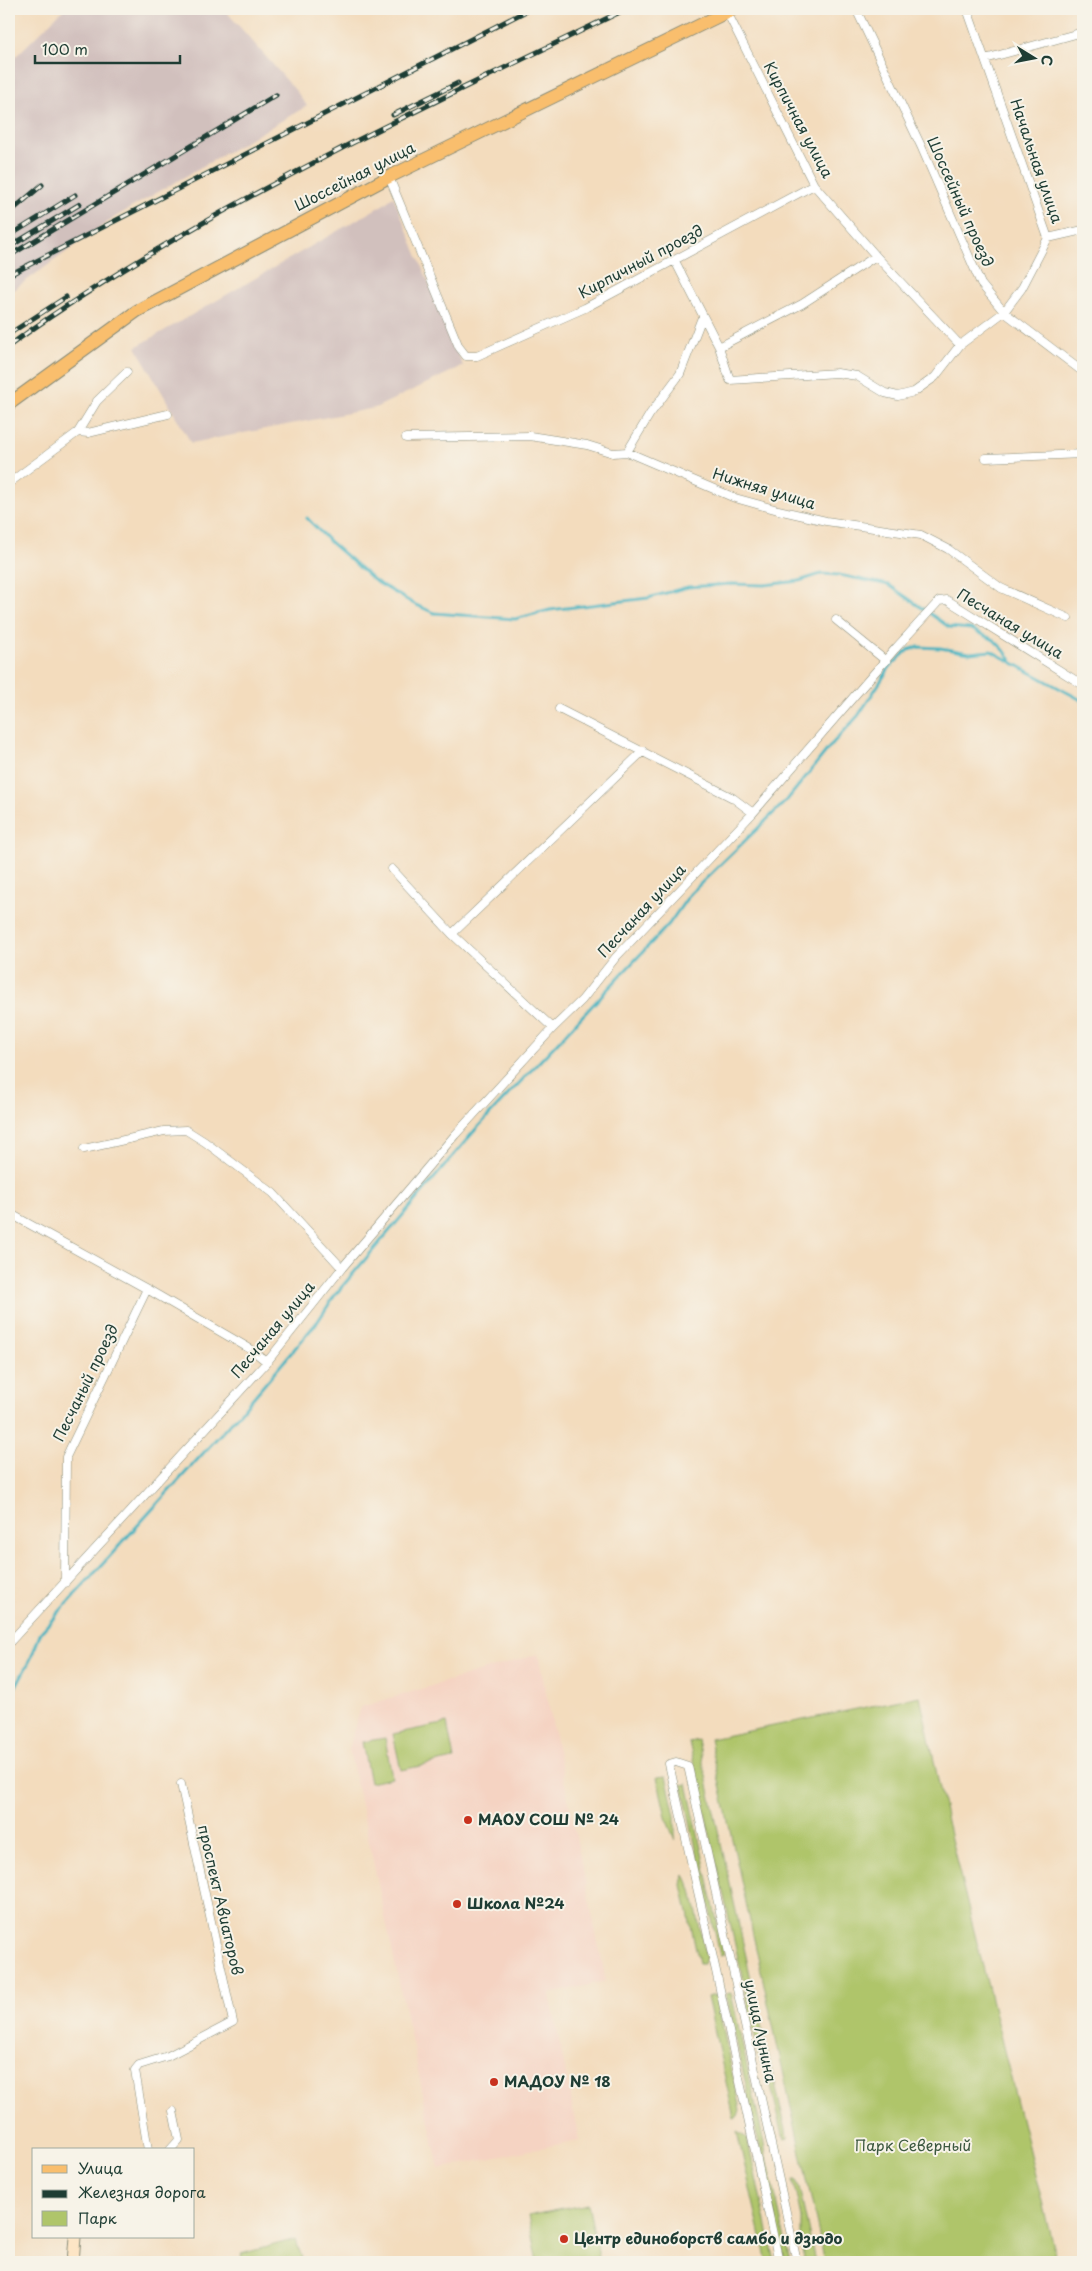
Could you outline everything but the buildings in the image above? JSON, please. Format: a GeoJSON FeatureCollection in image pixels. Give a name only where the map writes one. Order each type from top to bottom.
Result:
{"type":"FeatureCollection","features":[{"type":"Feature","properties":{"kind":"main road","name":"Шоссейная улица"},"geometry":{"type":"LineString","coordinates":[[9,404],[137,311],[389,177],[730,10]]}},
{"type":"Feature","properties":{"kind":"street","name":"Шоссейный проезд"},"geometry":{"type":"LineString","coordinates":[[856,9],[921,146],[981,284],[1004,312],[1083,372]]}},
{"type":"Feature","properties":{"kind":"street","name":"Начальная улица"},"geometry":{"type":"LineString","coordinates":[[967,9],[1048,238]]}},
{"type":"Feature","properties":{"kind":"street","name":"Кирпичная улица"},"geometry":{"type":"LineString","coordinates":[[730,10],[814,185],[876,256],[960,345]]}},
{"type":"Feature","properties":{"kind":"street"},"geometry":{"type":"LineString","coordinates":[[986,59],[1083,32]]}},
{"type":"Feature","properties":{"kind":"street","name":"Кирпичный проезд"},"geometry":{"type":"LineString","coordinates":[[389,177],[459,347],[466,356],[477,356],[585,308],[814,185]]}},
{"type":"Feature","properties":{"kind":"street"},"geometry":{"type":"LineString","coordinates":[[675,261],[719,347],[730,380],[837,373],[857,376],[885,393],[898,396],[914,392],[935,377],[960,345],[1004,312],[1022,288],[1048,238],[1083,230]]}},
{"type":"Feature","properties":{"kind":"street"},"geometry":{"type":"LineString","coordinates":[[719,347],[802,304],[876,256]]}},
{"type":"Feature","properties":{"kind":"street"},"geometry":{"type":"LineString","coordinates":[[627,452],[650,414],[680,374],[701,320],[704,318]]}},
{"type":"Feature","properties":{"kind":"street"},"geometry":{"type":"LineString","coordinates":[[9,483],[78,432],[97,401],[127,372]]}},
{"type":"Feature","properties":{"kind":"street"},"geometry":{"type":"LineString","coordinates":[[78,432],[88,432],[168,414]]}},
{"type":"Feature","properties":{"kind":"street","name":"Нижняя улица"},"geometry":{"type":"LineString","coordinates":[[406,438],[530,436],[587,445],[613,453],[627,452],[735,498],[826,522],[921,535],[948,548],[1001,588],[1068,618]]}},
{"type":"Feature","properties":{"kind":"street"},"geometry":{"type":"LineString","coordinates":[[986,458],[1083,454]]}},
{"type":"Feature","properties":{"kind":"street","name":"Песчаная улица"},"geometry":{"type":"LineString","coordinates":[[9,1643],[267,1362],[342,1268],[455,1135],[553,1028],[582,1000],[616,957],[753,813],[935,604],[939,601],[947,600],[1083,685]]}},
{"type":"Feature","properties":{"kind":"street"},"geometry":{"type":"LineString","coordinates":[[836,620],[886,661]]}},
{"type":"Feature","properties":{"kind":"street"},"geometry":{"type":"LineString","coordinates":[[559,709],[733,798],[753,813]]}},
{"type":"Feature","properties":{"kind":"street"},"geometry":{"type":"LineString","coordinates":[[452,934],[644,751]]}},
{"type":"Feature","properties":{"kind":"street"},"geometry":{"type":"LineString","coordinates":[[392,869],[452,934],[553,1028]]}},
{"type":"Feature","properties":{"kind":"street"},"geometry":{"type":"LineString","coordinates":[[84,1149],[164,1131],[186,1130],[273,1192],[342,1268]]}},
{"type":"Feature","properties":{"kind":"street"},"geometry":{"type":"LineString","coordinates":[[9,1213],[147,1288],[252,1350],[267,1362]]}},
{"type":"Feature","properties":{"kind":"street","name":"Песчаный проезд"},"geometry":{"type":"LineString","coordinates":[[65,1583],[66,1457],[147,1288]]}},
{"type":"Feature","properties":{"kind":"street"},"geometry":{"type":"LineString","coordinates":[[716,1971],[669,1764],[676,1762],[683,1762],[688,1766],[732,1967]]}},
{"type":"Feature","properties":{"kind":"street","name":"проспект Авиаторов"},"geometry":{"type":"LineString","coordinates":[[148,2148],[135,2070],[139,2065],[168,2056],[233,2022],[181,1784]]}},
{"type":"Feature","properties":{"kind":"street","name":"улица Лунина"},"geometry":{"type":"LineString","coordinates":[[779,2262],[716,1971],[732,1967],[797,2262]]}},
{"type":"Feature","properties":{"kind":"street"},"geometry":{"type":"LineString","coordinates":[[172,2148],[179,2140],[173,2112]]}},
{"type":"Feature","properties":{"kind":"street"},"geometry":{"type":"LineString","coordinates":[[73,2262],[75,2238]]}},
{"type":"Feature","properties":{"kind":"shaded area"},"geometry":{"type":"Polygon","coordinates":[[[64,9],[224,9],[297,92],[307,106],[115,217],[9,293],[9,63],[64,9]]]}},
{"type":"Feature","properties":{"kind":"shaded area"},"geometry":{"type":"Polygon","coordinates":[[[393,196],[463,366],[375,408],[191,443],[136,347],[386,203],[393,196]]]}},
{"type":"Feature","properties":{"kind":"shaded area","name":"МАОУ СОШ № 24"},"geometry":{"type":"Polygon","coordinates":[[[538,1654],[606,1981],[550,1994],[579,2140],[439,2169],[349,1749],[361,1707],[538,1654]]]}},
{"type":"Feature","properties":{"kind":"green space","name":"Парк Северный"},"geometry":{"type":"Polygon","coordinates":[[[920,1696],[950,1835],[1057,2262],[825,2262],[710,1739],[920,1696]]]}},
{"type":"Feature","properties":{"kind":"green space"},"geometry":{"type":"Polygon","coordinates":[[[447,1723],[454,1759],[401,1770],[393,1734],[447,1723]]]}},
{"type":"Feature","properties":{"kind":"green space"},"geometry":{"type":"Polygon","coordinates":[[[385,1738],[392,1778],[370,1783],[362,1742],[385,1738]]]}},
{"type":"Feature","properties":{"kind":"green space"},"geometry":{"type":"Polygon","coordinates":[[[698,1740],[751,1979],[743,1980],[689,1742],[698,1740]]]}},
{"type":"Feature","properties":{"kind":"green space"},"geometry":{"type":"Polygon","coordinates":[[[666,1776],[675,1816],[675,1840],[667,1821],[657,1777],[666,1776]]]}},
{"type":"Feature","properties":{"kind":"green space"},"geometry":{"type":"Polygon","coordinates":[[[687,1784],[724,1954],[720,1955],[682,1785],[687,1784]]]}},
{"type":"Feature","properties":{"kind":"green space"},"geometry":{"type":"Polygon","coordinates":[[[684,1874],[693,1895],[706,1957],[704,1964],[699,1964],[682,1885],[684,1874]]]}},
{"type":"Feature","properties":{"kind":"green space"},"geometry":{"type":"Polygon","coordinates":[[[752,1986],[786,2130],[787,2138],[784,2139],[771,2086],[760,2060],[745,1988],[752,1986]]]}},
{"type":"Feature","properties":{"kind":"green space"},"geometry":{"type":"Polygon","coordinates":[[[731,1993],[790,2262],[785,2262],[726,1994],[731,1993]]]}},
{"type":"Feature","properties":{"kind":"green space"},"geometry":{"type":"Polygon","coordinates":[[[716,1995],[740,2110],[738,2116],[734,2118],[707,1997],[716,1995]]]}},
{"type":"Feature","properties":{"kind":"green space"},"geometry":{"type":"Polygon","coordinates":[[[737,2132],[747,2138],[775,2262],[767,2262],[737,2132]]]}},
{"type":"Feature","properties":{"kind":"green space"},"geometry":{"type":"Polygon","coordinates":[[[793,2180],[796,2180],[799,2187],[815,2262],[805,2262],[801,2247],[801,2217],[793,2180]]]}},
{"type":"Feature","properties":{"kind":"green space","name":"Центр единоборств самбо и дзюдо"},"geometry":{"type":"Polygon","coordinates":[[[588,2204],[600,2262],[537,2262],[528,2216],[588,2204]]]}},
{"type":"Feature","properties":{"kind":"green space"},"geometry":{"type":"Polygon","coordinates":[[[296,2239],[303,2262],[243,2262],[241,2254],[296,2239]]]}},
{"type":"Feature","properties":{"kind":"waterway"},"geometry":{"type":"LineString","coordinates":[[307,518],[330,542],[375,581],[414,604],[434,613],[515,619],[550,610],[648,598],[688,587],[731,584],[764,585],[799,581],[821,574],[839,575],[889,585],[949,627],[971,629],[994,640],[1011,660]]}},
{"type":"Feature","properties":{"kind":"waterway"},"geometry":{"type":"LineString","coordinates":[[9,1699],[31,1658],[41,1632],[247,1405],[318,1321],[335,1295],[476,1129],[669,924],[690,894],[787,800],[832,744],[858,716],[890,667],[908,650],[918,647],[940,648],[970,653],[991,651],[1083,701]]}},
{"type":"Feature","properties":{"kind":"railway"},"geometry":{"type":"LineString","coordinates":[[9,275],[530,9]]}},
{"type":"Feature","properties":{"kind":"railway"},"geometry":{"type":"LineString","coordinates":[[9,346],[60,310],[112,277],[265,188],[384,127],[626,9]]}},
{"type":"Feature","properties":{"kind":"railway"},"geometry":{"type":"LineString","coordinates":[[393,115],[458,83]]}},
{"type":"Feature","properties":{"kind":"railway"},"geometry":{"type":"LineString","coordinates":[[9,256],[276,95]]}},
{"type":"Feature","properties":{"kind":"railway"},"geometry":{"type":"LineString","coordinates":[[9,213],[42,185]]}},
{"type":"Feature","properties":{"kind":"railway"},"geometry":{"type":"LineString","coordinates":[[9,236],[75,195]]}},
{"type":"Feature","properties":{"kind":"railway"},"geometry":{"type":"LineString","coordinates":[[9,247],[80,204]]}},
{"type":"Feature","properties":{"kind":"railway"},"geometry":{"type":"LineString","coordinates":[[9,334],[66,297]]}},
{"type":"Feature","properties":{"kind":"place","name":"МАОУ СОШ № 24"},"geometry":{"type":"Point","coordinates":[468,1820]}},
{"type":"Feature","properties":{"kind":"place","name":"Школа №24"},"geometry":{"type":"Point","coordinates":[457,1904]}},
{"type":"Feature","properties":{"kind":"place","name":"МАДОУ № 18"},"geometry":{"type":"Point","coordinates":[494,2082]}},
{"type":"Feature","properties":{"kind":"place","name":"Центр единоборств самбо и дзюдо"},"geometry":{"type":"Point","coordinates":[564,2239]}}]}
